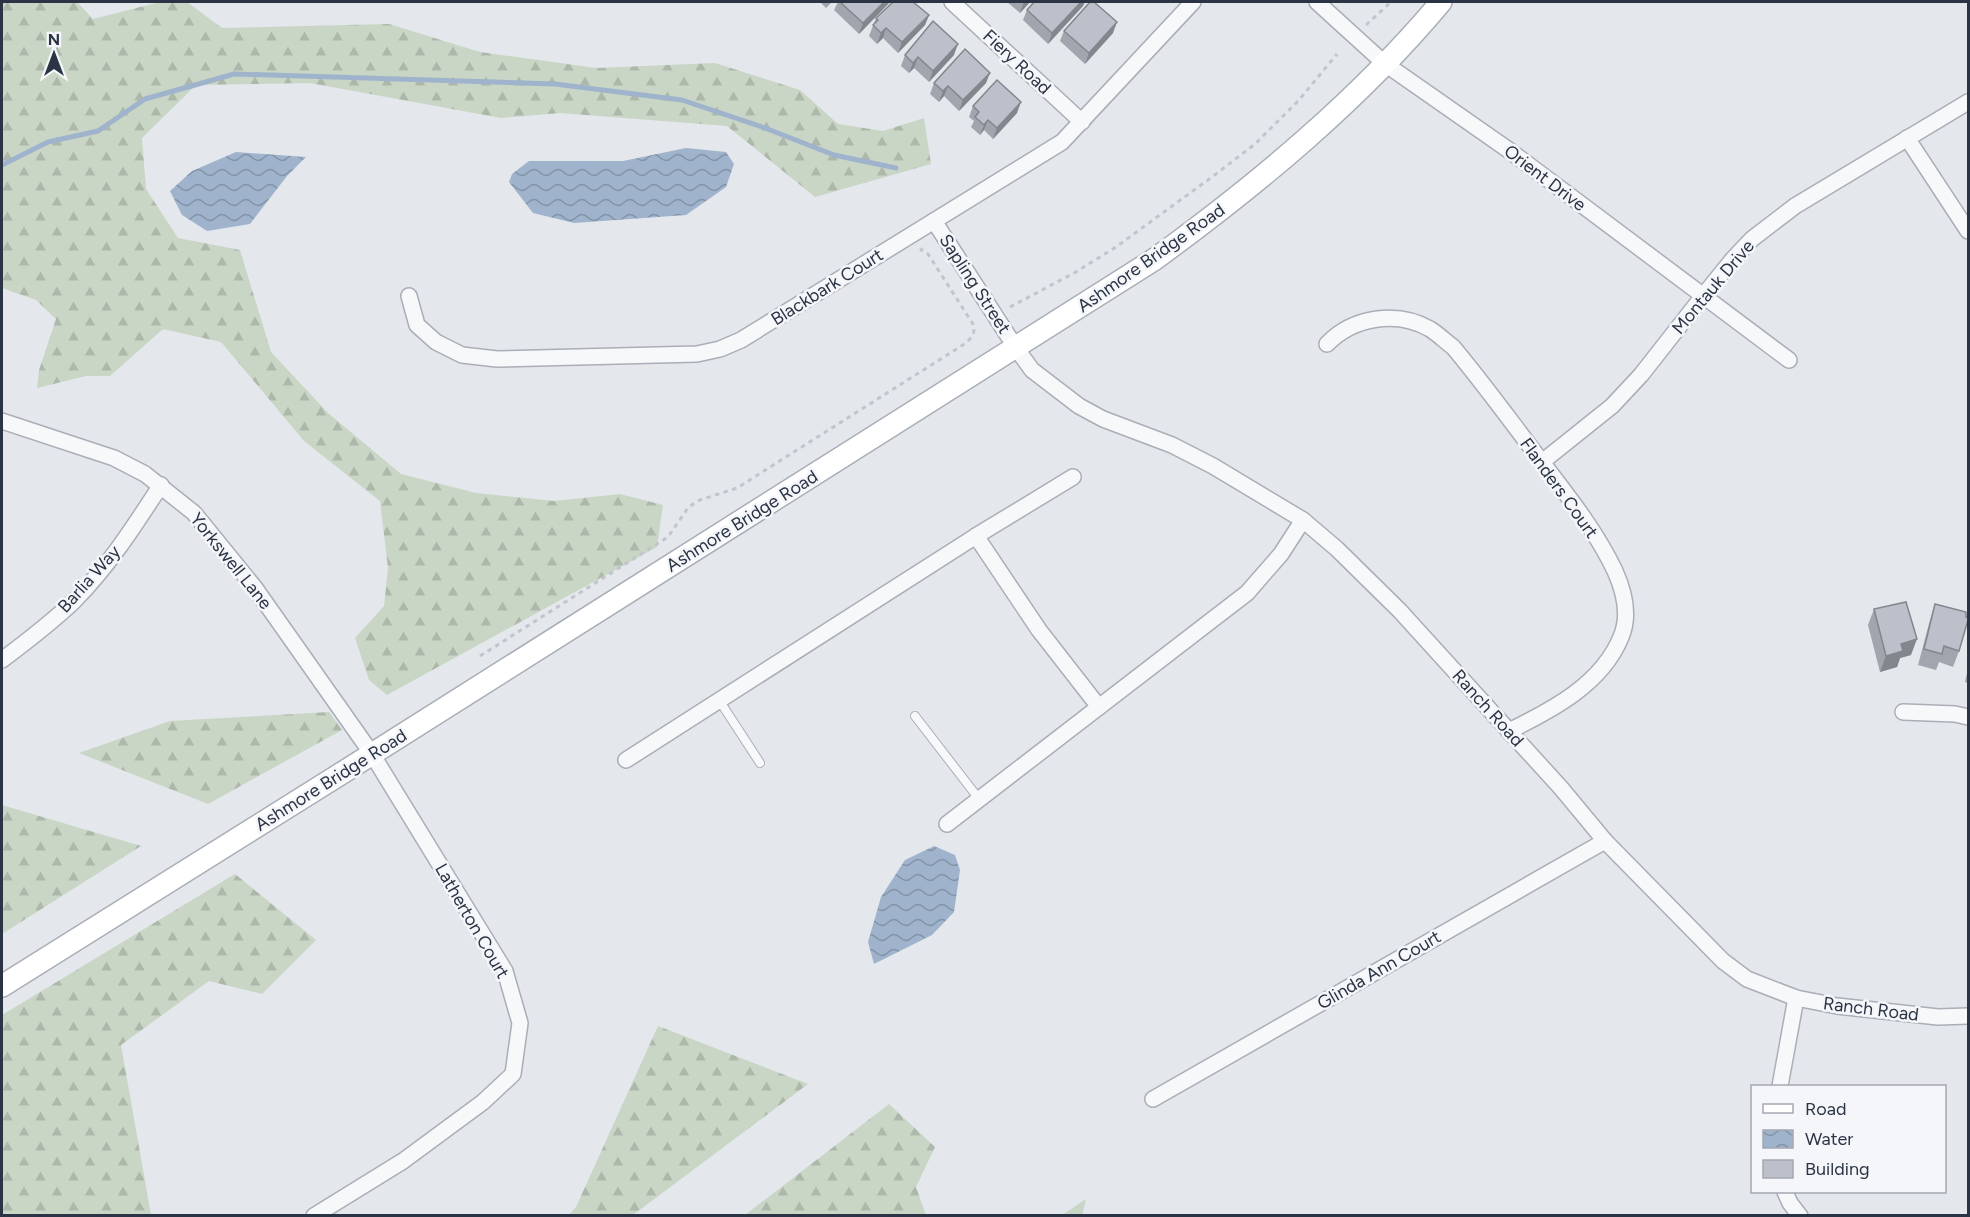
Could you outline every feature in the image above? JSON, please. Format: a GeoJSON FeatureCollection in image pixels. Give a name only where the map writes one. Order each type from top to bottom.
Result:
{"type":"FeatureCollection","features":[{"type":"Feature","properties":{"kind":"main road","name":"Ashmore Bridge Road"},"geometry":{"type":"LineString","coordinates":[[2,986],[1155,259],[1208,221],[1301,144],[1384,63],[1441,2]]}},
{"type":"Feature","properties":{"kind":"street","name":"Fiery Road"},"geometry":{"type":"LineString","coordinates":[[952,2],[1082,122]]}},
{"type":"Feature","properties":{"kind":"street","name":"Blackbark Court"},"geometry":{"type":"LineString","coordinates":[[410,296],[417,325],[436,342],[462,356],[507,359],[696,354],[720,349],[741,340],[1062,142],[1193,2]]}},
{"type":"Feature","properties":{"kind":"street","name":"Orient Drive"},"geometry":{"type":"LineString","coordinates":[[1317,2],[1384,63],[1510,151],[1789,360]]}},
{"type":"Feature","properties":{"kind":"street","name":"Montauk Drive"},"geometry":{"type":"LineString","coordinates":[[1542,462],[1612,406],[1641,375],[1733,259],[1773,222],[1795,206],[1968,102]]}},
{"type":"Feature","properties":{"kind":"street"},"geometry":{"type":"LineString","coordinates":[[1907,138],[1968,231]]}},
{"type":"Feature","properties":{"kind":"street","name":"Sapling Street"},"geometry":{"type":"LineString","coordinates":[[934,221],[1016,348]]}},
{"type":"Feature","properties":{"kind":"street","name":"Flanders Court"},"geometry":{"type":"LineString","coordinates":[[1327,344],[1343,329],[1360,322],[1377,319],[1413,322],[1430,329],[1453,346],[1542,462],[1597,538],[1611,563],[1623,593],[1625,615],[1622,636],[1611,656],[1583,687],[1550,711],[1509,731]]}},
{"type":"Feature","properties":{"kind":"street","name":"Ranch Road"},"geometry":{"type":"LineString","coordinates":[[1016,348],[1032,370],[1079,406],[1104,419],[1173,445],[1213,466],[1303,520],[1337,549],[1401,611],[1561,788],[1605,841],[1723,960],[1747,979],[1796,998],[1837,1006],[1938,1017],[1968,1016]]}},
{"type":"Feature","properties":{"kind":"street","name":"Yorkswell Lane"},"geometry":{"type":"LineString","coordinates":[[2,421],[114,458],[161,485],[194,513],[255,588],[372,754]]}},
{"type":"Feature","properties":{"kind":"street"},"geometry":{"type":"LineString","coordinates":[[626,760],[976,536],[1073,477]]}},
{"type":"Feature","properties":{"kind":"street","name":"Barlia Way"},"geometry":{"type":"LineString","coordinates":[[2,660],[75,600],[116,551],[161,485]]}},
{"type":"Feature","properties":{"kind":"street"},"geometry":{"type":"LineString","coordinates":[[947,824],[1247,593],[1281,554],[1303,520]]}},
{"type":"Feature","properties":{"kind":"street"},"geometry":{"type":"LineString","coordinates":[[976,536],[1039,630],[1099,707]]}},
{"type":"Feature","properties":{"kind":"street"},"geometry":{"type":"LineString","coordinates":[[1903,712],[1955,714],[1968,717]]}},
{"type":"Feature","properties":{"kind":"street","name":"Latherton Court"},"geometry":{"type":"LineString","coordinates":[[314,1215],[403,1161],[483,1102],[513,1074],[520,1023],[505,971],[372,754]]}},
{"type":"Feature","properties":{"kind":"street","name":"Glinda Ann Court"},"geometry":{"type":"LineString","coordinates":[[1154,1099],[1605,841]]}},
{"type":"Feature","properties":{"kind":"street"},"geometry":{"type":"LineString","coordinates":[[1780,1085],[1796,998]]}},
{"type":"Feature","properties":{"kind":"street"},"geometry":{"type":"LineString","coordinates":[[1786,1193],[1790,1203],[1800,1215]]}},
{"type":"Feature","properties":{"kind":"lane"},"geometry":{"type":"LineString","coordinates":[[719,700],[760,763]]}},
{"type":"Feature","properties":{"kind":"lane"},"geometry":{"type":"LineString","coordinates":[[915,716],[979,800]]}},
{"type":"Feature","properties":{"kind":"path"},"geometry":{"type":"LineString","coordinates":[[1363,28],[1391,2]]}},
{"type":"Feature","properties":{"kind":"path"},"geometry":{"type":"LineString","coordinates":[[1010,307],[1074,273],[1116,247],[1255,144],[1299,100],[1337,54]]}},
{"type":"Feature","properties":{"kind":"path"},"geometry":{"type":"LineString","coordinates":[[480,657],[668,537],[688,508],[697,501],[737,488],[966,343],[973,335],[975,328],[928,254],[921,250],[934,221]]}},
{"type":"Feature","properties":{"kind":"green space"},"geometry":{"type":"Polygon","coordinates":[[[2,2],[77,2],[93,19],[160,2],[187,2],[222,28],[389,24],[480,52],[596,68],[715,63],[800,90],[838,124],[883,131],[924,118],[931,164],[815,197],[727,126],[560,113],[501,118],[310,83],[196,85],[142,138],[146,189],[178,238],[240,250],[271,352],[328,413],[401,474],[476,493],[554,501],[620,494],[663,505],[657,547],[387,695],[369,680],[355,638],[384,606],[388,568],[380,501],[304,441],[221,342],[163,329],[110,376],[86,376],[37,388],[39,370],[56,319],[36,300],[2,288],[2,2]]]}},
{"type":"Feature","properties":{"kind":"green space"},"geometry":{"type":"Polygon","coordinates":[[[329,712],[342,730],[208,804],[79,753],[170,721],[329,712]]]}},
{"type":"Feature","properties":{"kind":"green space"},"geometry":{"type":"Polygon","coordinates":[[[2,805],[141,846],[2,934],[2,805]]]}},
{"type":"Feature","properties":{"kind":"green space"},"geometry":{"type":"Polygon","coordinates":[[[235,874],[316,940],[262,994],[209,981],[121,1045],[151,1215],[2,1215],[2,1015],[235,874]]]}},
{"type":"Feature","properties":{"kind":"green space"},"geometry":{"type":"Polygon","coordinates":[[[658,1026],[808,1084],[633,1215],[569,1215],[576,1207],[658,1026]]]}},
{"type":"Feature","properties":{"kind":"green space"},"geometry":{"type":"Polygon","coordinates":[[[889,1104],[935,1147],[916,1187],[926,1215],[745,1215],[889,1104]]]}},
{"type":"Feature","properties":{"kind":"green space"},"geometry":{"type":"Polygon","coordinates":[[[1086,1199],[1082,1215],[1062,1215],[1086,1199]]]}},
{"type":"Feature","properties":{"kind":"water"},"geometry":{"type":"Polygon","coordinates":[[[686,148],[726,152],[734,164],[726,187],[686,215],[574,223],[533,213],[509,182],[512,174],[529,161],[623,161],[686,148]]]}},
{"type":"Feature","properties":{"kind":"water"},"geometry":{"type":"Polygon","coordinates":[[[236,152],[306,157],[287,176],[250,224],[207,231],[182,215],[170,191],[192,171],[236,152]]]}},
{"type":"Feature","properties":{"kind":"water"},"geometry":{"type":"Polygon","coordinates":[[[934,846],[955,855],[960,870],[954,912],[932,935],[874,964],[868,942],[881,897],[905,860],[934,846]]]}},
{"type":"Feature","properties":{"kind":"building"},"geometry":{"type":"Polygon","coordinates":[[[840,2],[884,2],[863,23],[840,2]]]}},
{"type":"Feature","properties":{"kind":"building"},"geometry":{"type":"Polygon","coordinates":[[[893,2],[913,2],[929,15],[902,42],[886,28],[881,33],[873,25],[878,20],[876,18],[893,2]]]}},
{"type":"Feature","properties":{"kind":"building"},"geometry":{"type":"Polygon","coordinates":[[[1034,2],[1081,2],[1052,33],[1027,10],[1034,2]]]}},
{"type":"Feature","properties":{"kind":"building"},"geometry":{"type":"Polygon","coordinates":[[[1090,2],[1094,2],[1117,22],[1089,53],[1064,31],[1090,2]]]}},
{"type":"Feature","properties":{"kind":"building"},"geometry":{"type":"Polygon","coordinates":[[[933,21],[958,44],[933,71],[918,57],[913,63],[905,55],[933,21]]]}},
{"type":"Feature","properties":{"kind":"building"},"geometry":{"type":"Polygon","coordinates":[[[965,49],[990,73],[963,100],[948,86],[943,91],[934,83],[965,49]]]}},
{"type":"Feature","properties":{"kind":"building"},"geometry":{"type":"Polygon","coordinates":[[[997,80],[1021,102],[997,128],[988,120],[984,125],[975,117],[979,112],[973,106],[997,80]]]}},
{"type":"Feature","properties":{"kind":"building"},"geometry":{"type":"Polygon","coordinates":[[[1906,602],[1917,639],[1901,644],[1903,651],[1886,656],[1874,609],[1906,602]]]}},
{"type":"Feature","properties":{"kind":"building"},"geometry":{"type":"Polygon","coordinates":[[[1935,604],[1966,612],[1968,620],[1959,651],[1944,646],[1942,654],[1924,649],[1935,604]]]}},
{"type":"Feature","properties":{"kind":"waterway"},"geometry":{"type":"LineString","coordinates":[[2,165],[48,142],[98,131],[145,99],[234,74],[555,84],[682,100],[765,128],[834,155],[896,168]]}}]}
